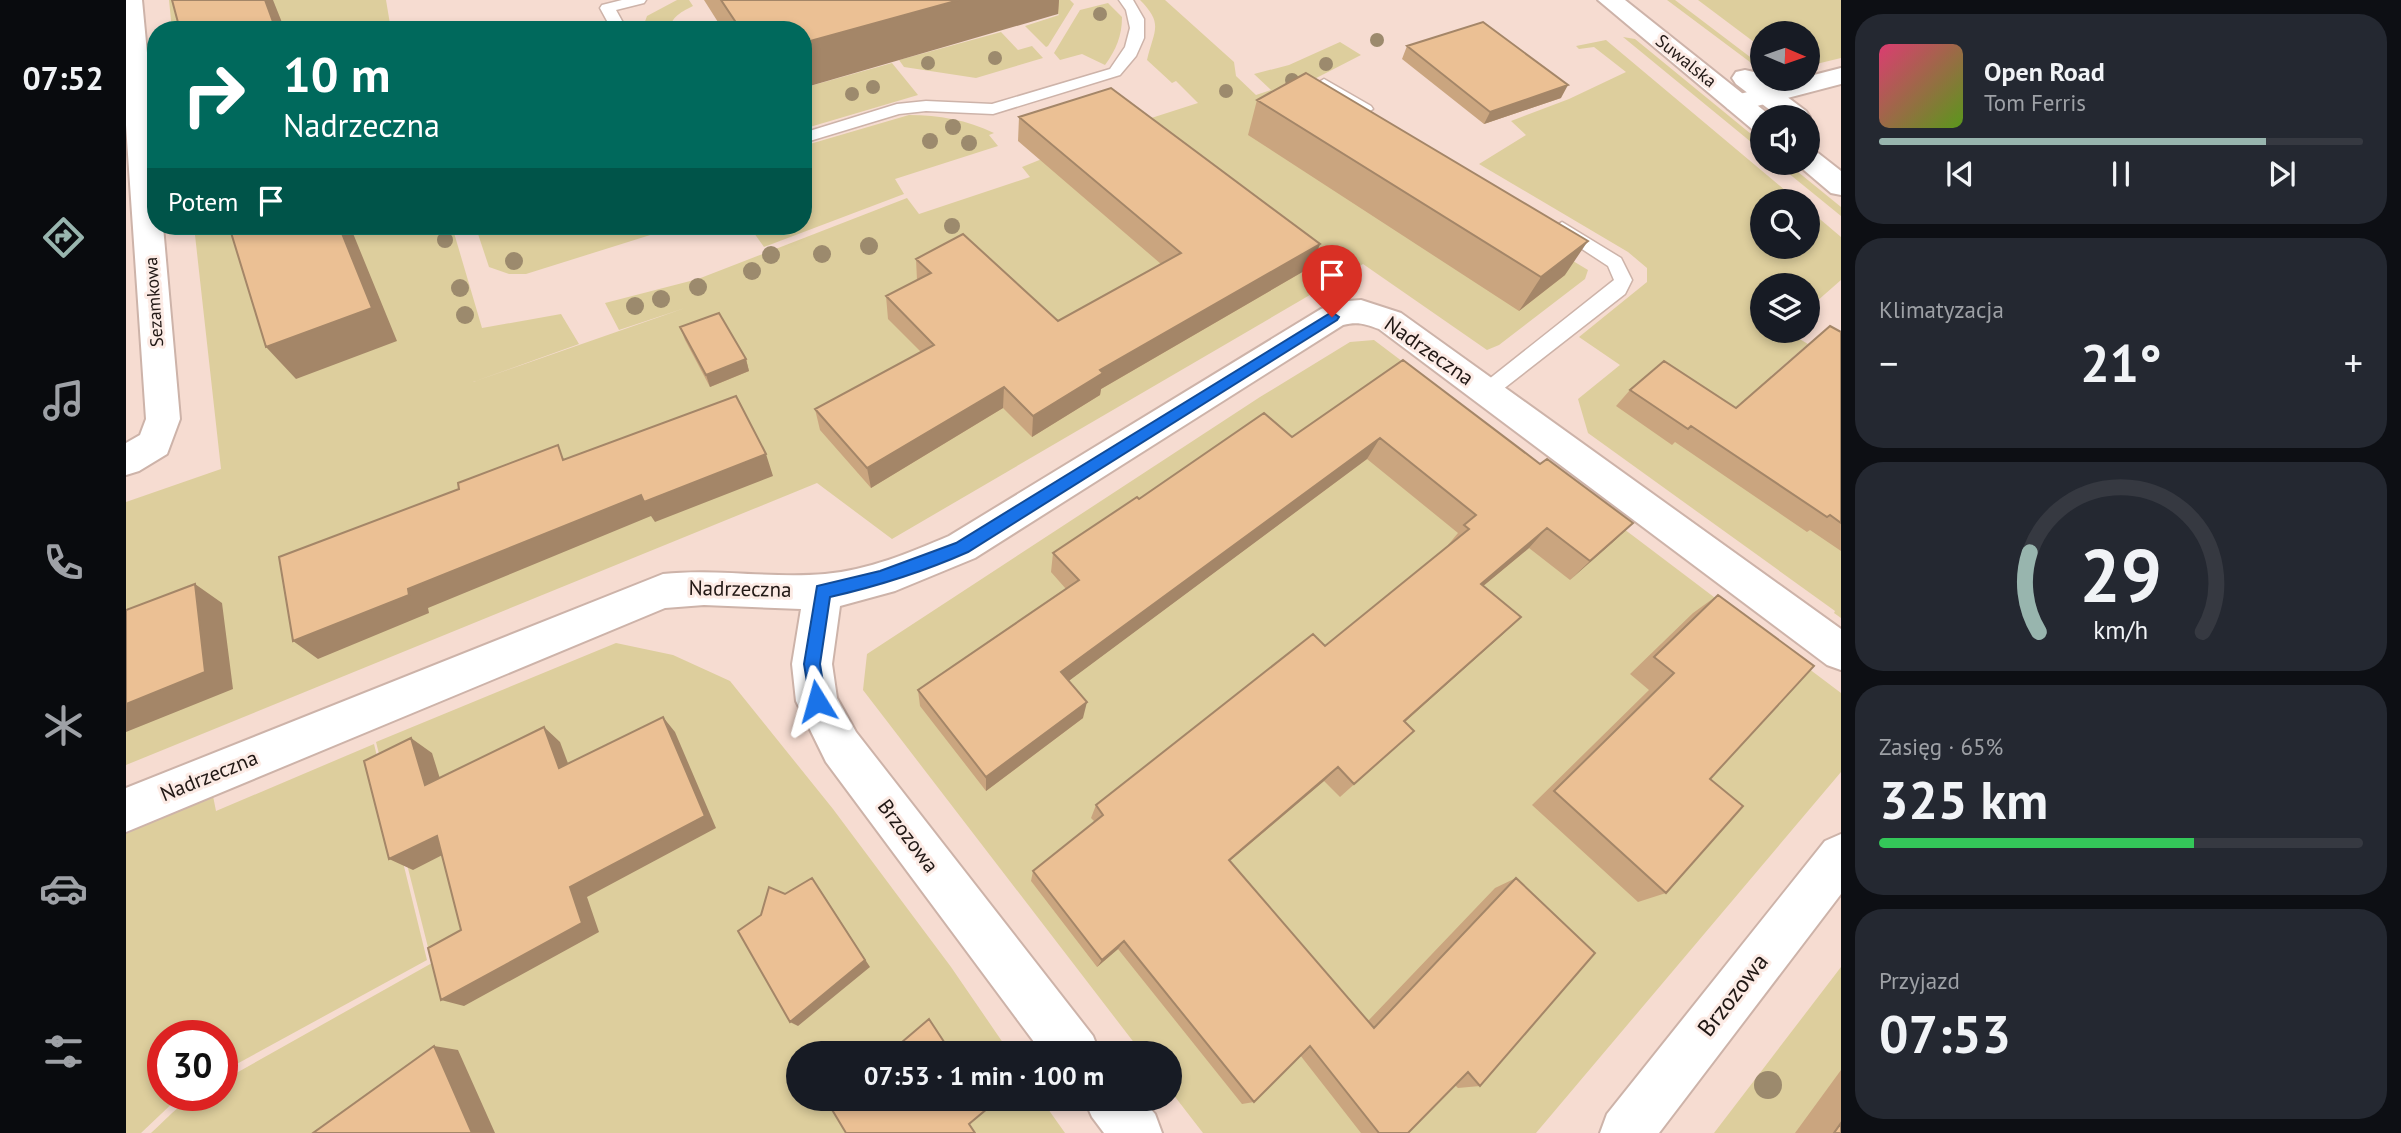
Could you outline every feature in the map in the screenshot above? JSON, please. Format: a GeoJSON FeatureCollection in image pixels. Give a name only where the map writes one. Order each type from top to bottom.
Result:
{"type":"FeatureCollection","features":[{"type":"Feature","properties":{"kind":"street","name":"Suwalska"},"geometry":{"type":"LineString","coordinates":[[1610,0],[1750,112]]}},
{"type":"Feature","properties":{"kind":"street","name":"Suwalska"},"geometry":{"type":"LineString","coordinates":[[1646,0],[1780,105]]}},
{"type":"Feature","properties":{"kind":"street","name":"Sezamkowa"},"geometry":{"type":"LineString","coordinates":[[129,6],[147,225]]}},
{"type":"Feature","properties":{"kind":"street"},"geometry":{"type":"LineString","coordinates":[[1738,103],[1841,76]]}},
{"type":"Feature","properties":{"kind":"street"},"geometry":{"type":"LineString","coordinates":[[1820,136],[1841,153]]}},
{"type":"Feature","properties":{"kind":"street"},"geometry":{"type":"LineString","coordinates":[[1820,169],[1841,186]]}},
{"type":"Feature","properties":{"kind":"street","name":"Sezamkowa"},"geometry":{"type":"LineString","coordinates":[[126,461],[154,444],[163,419],[148,235]]}},
{"type":"Feature","properties":{"kind":"street","name":"Nadrzeczna"},"geometry":{"type":"LineString","coordinates":[[126,810],[663,591],[694,586],[823,591],[872,581],[921,565],[962,547],[1332,317],[1351,309],[1371,311],[1390,321],[1841,652]]}},
{"type":"Feature","properties":{"kind":"street","name":"Brzozowa"},"geometry":{"type":"LineString","coordinates":[[823,591],[812,664],[817,701],[841,747],[1065,1041]]}},
{"type":"Feature","properties":{"kind":"street","name":"Brzozowa"},"geometry":{"type":"LineString","coordinates":[[1626,1133],[1841,858]]}},
{"type":"Feature","properties":{"kind":"street"},"geometry":{"type":"LineString","coordinates":[[1119,1111],[1136,1133]]}},
{"type":"Feature","properties":{"kind":"lane"},"geometry":{"type":"LineString","coordinates":[[615,21],[605,4],[639,0]]}},
{"type":"Feature","properties":{"kind":"lane"},"geometry":{"type":"LineString","coordinates":[[812,135],[897,109],[926,106],[993,109],[1115,72],[1128,59],[1138,37],[1136,14],[1126,0]]}},
{"type":"Feature","properties":{"kind":"lane"},"geometry":{"type":"LineString","coordinates":[[1324,84],[1382,119]]}},
{"type":"Feature","properties":{"kind":"lane"},"geometry":{"type":"LineString","coordinates":[[1486,391],[1618,289],[1623,280],[1615,262],[1604,253],[1546,218]]}},
{"type":"Feature","properties":{"kind":"shaded area"},"geometry":{"type":"Polygon","coordinates":[[[169,0],[386,0],[390,21],[171,21],[169,0]]]}},
{"type":"Feature","properties":{"kind":"shaded area"},"geometry":{"type":"Polygon","coordinates":[[[677,0],[689,0],[693,6],[681,12],[673,21],[645,21],[647,16],[677,0]]]}},
{"type":"Feature","properties":{"kind":"shaded area"},"geometry":{"type":"Polygon","coordinates":[[[1045,0],[1070,0],[1074,4],[1046,47],[1025,26],[1059,15],[1045,0]]]}},
{"type":"Feature","properties":{"kind":"shaded area"},"geometry":{"type":"Polygon","coordinates":[[[1140,0],[1165,0],[1234,62],[1236,76],[1256,95],[1271,90],[1254,74],[1289,65],[1340,42],[1361,55],[1291,91],[1588,270],[1585,279],[1499,345],[1487,350],[1363,264],[892,539],[817,483],[126,765],[126,502],[221,469],[195,235],[455,235],[482,328],[561,314],[579,344],[473,382],[685,308],[619,330],[605,303],[698,279],[907,198],[919,214],[1030,177],[1022,167],[1114,130],[1198,103],[1176,81],[1172,83],[1147,60],[1155,22],[1140,0]]]}},
{"type":"Feature","properties":{"kind":"shaded area"},"geometry":{"type":"Polygon","coordinates":[[[1667,0],[1675,0],[1750,57],[1750,62],[1667,0]]]}},
{"type":"Feature","properties":{"kind":"shaded area"},"geometry":{"type":"Polygon","coordinates":[[[1698,0],[1841,0],[1841,58],[1820,63],[1820,21],[1750,21],[1750,39],[1698,0]]]}},
{"type":"Feature","properties":{"kind":"shaded area"},"geometry":{"type":"Polygon","coordinates":[[[1108,3],[1122,17],[1122,24],[1118,43],[1105,65],[1082,54],[1060,60],[1054,53],[1080,10],[1108,3]]]}},
{"type":"Feature","properties":{"kind":"shaded area"},"geometry":{"type":"Polygon","coordinates":[[[1001,32],[1018,50],[1032,46],[1043,58],[976,78],[904,67],[899,60],[1001,32]]]}},
{"type":"Feature","properties":{"kind":"shaded area"},"geometry":{"type":"Polygon","coordinates":[[[1623,37],[1635,39],[1750,133],[1750,141],[1623,37]]]}},
{"type":"Feature","properties":{"kind":"shaded area"},"geometry":{"type":"Polygon","coordinates":[[[1606,40],[1750,161],[1750,175],[1767,175],[1784,189],[1750,189],[1750,259],[1820,259],[1820,219],[1841,237],[1841,280],[1820,298],[1820,273],[1750,273],[1750,343],[1808,344],[1771,376],[1841,420],[1841,618],[1835,611],[1588,433],[1578,399],[1620,365],[1579,337],[1647,282],[1647,268],[1628,252],[1479,164],[1526,135],[1511,121],[1569,99],[1626,72],[1594,47],[1579,49],[1576,46],[1606,40]]]}},
{"type":"Feature","properties":{"kind":"shaded area"},"geometry":{"type":"Polygon","coordinates":[[[892,63],[918,95],[812,126],[812,85],[892,63]]]}},
{"type":"Feature","properties":{"kind":"shaded area"},"geometry":{"type":"Polygon","coordinates":[[[909,115],[942,117],[974,125],[994,133],[989,135],[998,146],[895,179],[904,194],[812,229],[812,143],[909,115]]]}},
{"type":"Feature","properties":{"kind":"shaded area"},"geometry":{"type":"Polygon","coordinates":[[[1791,175],[1802,175],[1819,189],[1808,189],[1791,175]]]}},
{"type":"Feature","properties":{"kind":"shaded area"},"geometry":{"type":"Polygon","coordinates":[[[1820,190],[1841,207],[1841,216],[1820,199],[1820,190]]]}},
{"type":"Feature","properties":{"kind":"shaded area"},"geometry":{"type":"Polygon","coordinates":[[[478,235],[650,235],[526,274],[509,274],[489,267],[478,235]]]}},
{"type":"Feature","properties":{"kind":"shaded area"},"geometry":{"type":"Polygon","coordinates":[[[755,235],[796,235],[764,247],[755,235]]]}},
{"type":"Feature","properties":{"kind":"shaded area"},"geometry":{"type":"Polygon","coordinates":[[[1374,340],[1841,693],[1841,772],[1536,1133],[1203,1133],[1182,1106],[1182,1041],[1133,1041],[863,690],[867,654],[1260,397],[1350,342],[1374,340]]]}},
{"type":"Feature","properties":{"kind":"shaded area"},"geometry":{"type":"Polygon","coordinates":[[[616,643],[673,655],[730,681],[833,809],[951,967],[1002,1041],[786,1041],[786,1111],[1049,1111],[1065,1133],[151,1133],[174,1111],[238,1111],[238,1072],[432,963],[376,742],[616,643]]]}},
{"type":"Feature","properties":{"kind":"shaded area"},"geometry":{"type":"Polygon","coordinates":[[[374,744],[427,960],[238,1063],[238,1020],[147,1020],[147,1111],[164,1111],[141,1133],[126,1133],[126,828],[212,791],[216,811],[374,744]]]}},
{"type":"Feature","properties":{"kind":"shaded area"},"geometry":{"type":"Polygon","coordinates":[[[1841,967],[1841,1133],[1714,1133],[1841,967]]]}},
{"type":"Feature","properties":{"kind":"building"},"geometry":{"type":"Polygon","coordinates":[[[172,0],[265,0],[273,21],[178,21],[172,0]]]}},
{"type":"Feature","properties":{"kind":"building"},"geometry":{"type":"Polygon","coordinates":[[[721,0],[959,0],[812,41],[812,21],[735,21],[721,0]]]}},
{"type":"Feature","properties":{"kind":"building"},"geometry":{"type":"Polygon","coordinates":[[[1483,22],[1568,85],[1490,112],[1407,46],[1483,22]]]}},
{"type":"Feature","properties":{"kind":"building"},"geometry":{"type":"Polygon","coordinates":[[[1306,73],[1588,241],[1541,277],[1257,100],[1306,73]]]}},
{"type":"Feature","properties":{"kind":"building"},"geometry":{"type":"Polygon","coordinates":[[[1111,88],[1320,244],[1100,370],[1103,373],[1033,416],[1004,387],[867,468],[815,409],[934,345],[886,296],[931,273],[916,259],[963,234],[1058,321],[1181,253],[1019,117],[1111,88]]]}},
{"type":"Feature","properties":{"kind":"building"},"geometry":{"type":"Polygon","coordinates":[[[232,235],[343,235],[372,308],[266,347],[232,235]]]}},
{"type":"Feature","properties":{"kind":"building"},"geometry":{"type":"Polygon","coordinates":[[[719,313],[746,359],[706,375],[680,327],[719,313]]]}},
{"type":"Feature","properties":{"kind":"building"},"geometry":{"type":"Polygon","coordinates":[[[1830,326],[1841,332],[1841,523],[1830,515],[1827,517],[1691,426],[1688,429],[1630,390],[1664,361],[1736,408],[1811,343],[1820,343],[1820,335],[1830,326]]]}},
{"type":"Feature","properties":{"kind":"building"},"geometry":{"type":"Polygon","coordinates":[[[1403,360],[1540,464],[1547,459],[1633,523],[1590,561],[1547,528],[1481,584],[1521,617],[1404,721],[1414,731],[1354,784],[1338,767],[1229,860],[1374,1028],[1516,878],[1595,953],[1480,1086],[1468,1072],[1408,1133],[1379,1133],[1310,1046],[1254,1102],[1124,941],[1102,960],[1033,871],[1103,815],[1096,805],[1313,634],[1325,646],[1469,529],[1464,525],[1476,515],[1380,438],[1061,672],[1087,702],[986,777],[918,690],[1079,580],[1053,553],[1137,497],[1139,499],[1264,413],[1292,437],[1403,360]]]}},
{"type":"Feature","properties":{"kind":"building"},"geometry":{"type":"Polygon","coordinates":[[[736,396],[766,454],[644,502],[641,495],[408,589],[409,595],[293,641],[279,557],[459,489],[458,483],[558,445],[563,460],[736,396]]]}},
{"type":"Feature","properties":{"kind":"building"},"geometry":{"type":"Polygon","coordinates":[[[195,584],[205,672],[126,704],[126,610],[195,584]]]}},
{"type":"Feature","properties":{"kind":"building"},"geometry":{"type":"Polygon","coordinates":[[[1718,595],[1814,666],[1710,779],[1743,806],[1666,893],[1554,791],[1674,673],[1654,657],[1718,595]]]}},
{"type":"Feature","properties":{"kind":"building"},"geometry":{"type":"Polygon","coordinates":[[[663,717],[705,816],[570,887],[582,923],[441,1000],[428,948],[461,930],[437,836],[389,859],[364,761],[411,738],[425,785],[544,727],[559,768],[663,717]]]}},
{"type":"Feature","properties":{"kind":"building"},"geometry":{"type":"Polygon","coordinates":[[[812,878],[865,960],[790,1022],[738,931],[761,915],[769,887],[785,894],[812,878]]]}},
{"type":"Feature","properties":{"kind":"building"},"geometry":{"type":"Polygon","coordinates":[[[929,1019],[943,1041],[903,1041],[929,1019]]]}},
{"type":"Feature","properties":{"kind":"building"},"geometry":{"type":"Polygon","coordinates":[[[434,1046],[472,1133],[313,1133],[434,1046]]]}},
{"type":"Feature","properties":{"kind":"building"},"geometry":{"type":"Polygon","coordinates":[[[833,1111],[984,1111],[969,1124],[975,1133],[846,1133],[833,1111]]]}},
{"type":"Feature","properties":{"kind":"building"},"geometry":{"type":"Polygon","coordinates":[[[1841,1123],[1841,1133],[1834,1133],[1841,1123]]]}},
{"type":"Feature","properties":{"kind":"route"},"geometry":{"type":"LineString","coordinates":[[817,701],[812,664],[823,591],[860,585],[921,565],[962,547],[1332,317]]}}]}
